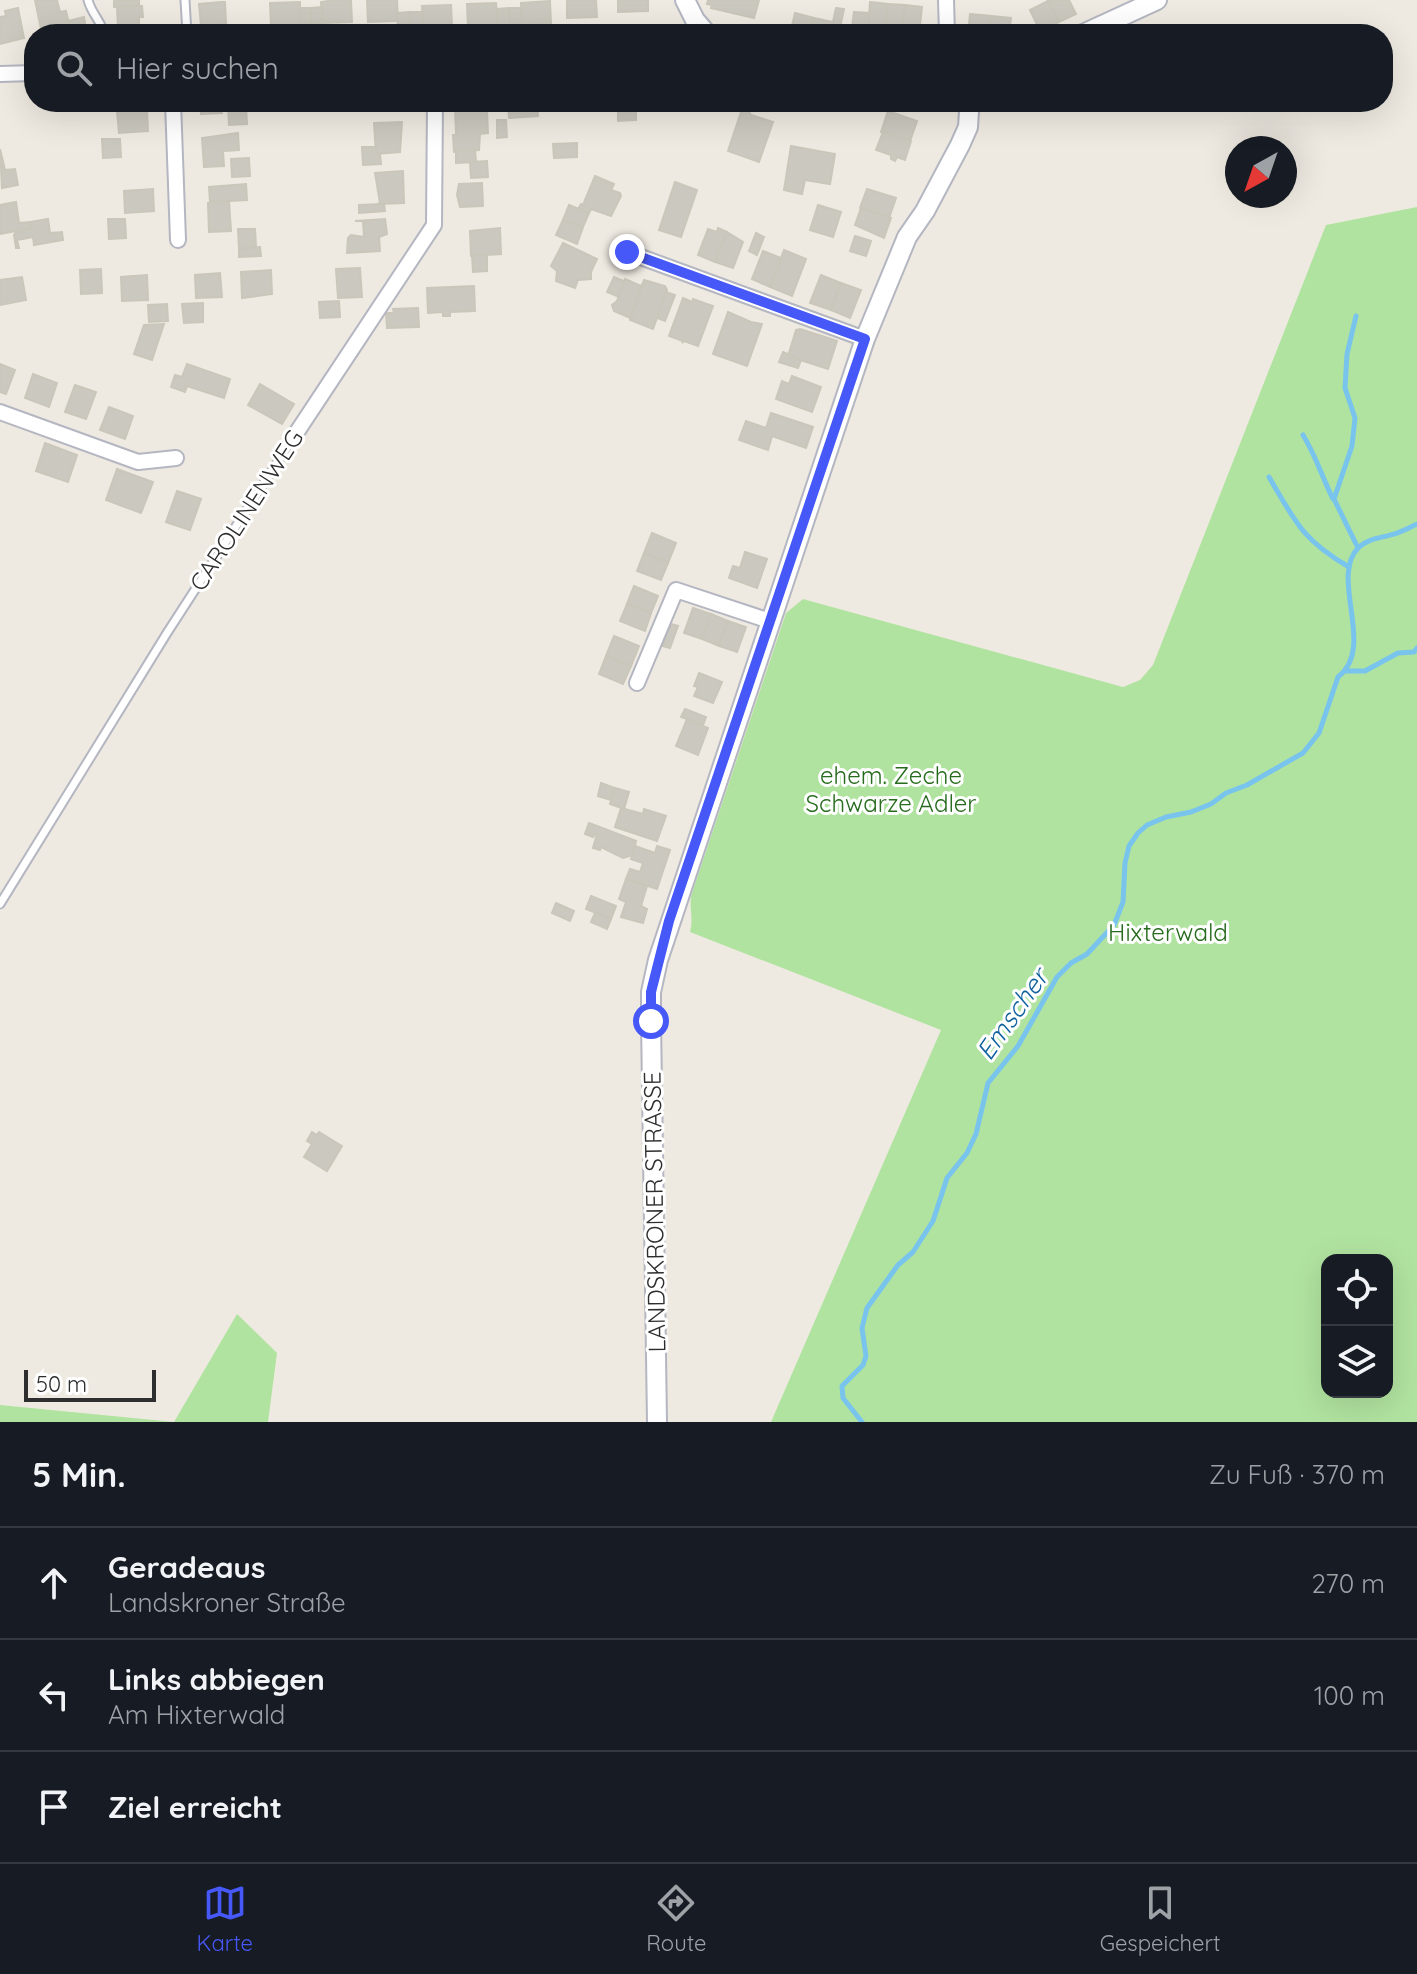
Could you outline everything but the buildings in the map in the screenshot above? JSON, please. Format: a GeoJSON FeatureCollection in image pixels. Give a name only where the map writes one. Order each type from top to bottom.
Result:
{"type":"FeatureCollection","features":[{"type":"Feature","properties":{"kind":"street"},"geometry":{"type":"LineString","coordinates":[[685,0],[698,24]]}},
{"type":"Feature","properties":{"kind":"street"},"geometry":{"type":"LineString","coordinates":[[946,0],[947,24]]}},
{"type":"Feature","properties":{"kind":"street"},"geometry":{"type":"LineString","coordinates":[[1105,24],[1157,0]]}},
{"type":"Feature","properties":{"kind":"street"},"geometry":{"type":"LineString","coordinates":[[0,74],[24,73]]}},
{"type":"Feature","properties":{"kind":"street"},"geometry":{"type":"LineString","coordinates":[[173,112],[178,240]]}},
{"type":"Feature","properties":{"kind":"street","name":"CAROLINENWEG"},"geometry":{"type":"LineString","coordinates":[[293,438],[434,225],[435,112]]}},
{"type":"Feature","properties":{"kind":"street","name":"LANDSKRONER STRASSE"},"geometry":{"type":"LineString","coordinates":[[657,1422],[651,992],[669,921],[865,339],[907,237],[925,211],[960,145],[968,127],[969,112]]}},
{"type":"Feature","properties":{"kind":"street"},"geometry":{"type":"LineString","coordinates":[[627,252],[865,339]]}},
{"type":"Feature","properties":{"kind":"street"},"geometry":{"type":"LineString","coordinates":[[0,412],[138,462],[176,458]]}},
{"type":"Feature","properties":{"kind":"street"},"geometry":{"type":"LineString","coordinates":[[637,683],[676,590],[770,621]]}},
{"type":"Feature","properties":{"kind":"lane"},"geometry":{"type":"LineString","coordinates":[[88,0],[91,13],[99,24]]}},
{"type":"Feature","properties":{"kind":"lane"},"geometry":{"type":"LineString","coordinates":[[185,0],[186,24]]}},
{"type":"Feature","properties":{"kind":"lane","name":"CAROLINENWEG"},"geometry":{"type":"LineString","coordinates":[[0,904],[167,633],[293,438]]}},
{"type":"Feature","properties":{"kind":"green space","name":"Hixterwald"},"geometry":{"type":"Polygon","coordinates":[[[1417,207],[1417,1422],[771,1422],[941,1030],[690,932],[692,893],[786,613],[803,599],[1123,687],[1140,680],[1153,665],[1326,225],[1417,207]]]}},
{"type":"Feature","properties":{"kind":"green space"},"geometry":{"type":"Polygon","coordinates":[[[237,1314],[277,1353],[268,1422],[174,1422],[237,1314]]]}},
{"type":"Feature","properties":{"kind":"green space"},"geometry":{"type":"Polygon","coordinates":[[[0,1405],[174,1422],[0,1422],[0,1405]]]}},
{"type":"Feature","properties":{"kind":"waterway"},"geometry":{"type":"LineString","coordinates":[[1356,316],[1347,354],[1345,388],[1355,418],[1352,446],[1334,499],[1358,548]]}},
{"type":"Feature","properties":{"kind":"waterway"},"geometry":{"type":"LineString","coordinates":[[1303,435],[1333,499]]}},
{"type":"Feature","properties":{"kind":"waterway"},"geometry":{"type":"LineString","coordinates":[[1269,477],[1301,528],[1320,548],[1349,567]]}},
{"type":"Feature","properties":{"kind":"waterway","name":"Emscher"},"geometry":{"type":"LineString","coordinates":[[862,1422],[843,1398],[842,1386],[863,1365],[866,1356],[862,1328],[867,1308],[898,1265],[913,1252],[933,1221],[947,1178],[967,1153],[976,1134],[988,1083],[1018,1046],[1057,977],[1071,963],[1087,954],[1114,925],[1123,902],[1129,846],[1147,825],[1211,804],[1303,753],[1319,733],[1338,677],[1349,664],[1353,648],[1348,576],[1351,560],[1359,547],[1367,542],[1417,524]]}},
{"type":"Feature","properties":{"kind":"waterway","name":"Emscher"},"geometry":{"type":"LineString","coordinates":[[1345,671],[1365,671],[1398,653],[1414,652],[1417,648]]}},
{"type":"Feature","properties":{"kind":"route"},"geometry":{"type":"LineString","coordinates":[[627,252],[865,339],[669,921],[651,992],[651,1021]]}},
{"type":"Feature","properties":{"kind":"park label","name":"ehem. Zeche Schwarze Adler"},"geometry":{"type":"Point","coordinates":[891,789]}}]}
